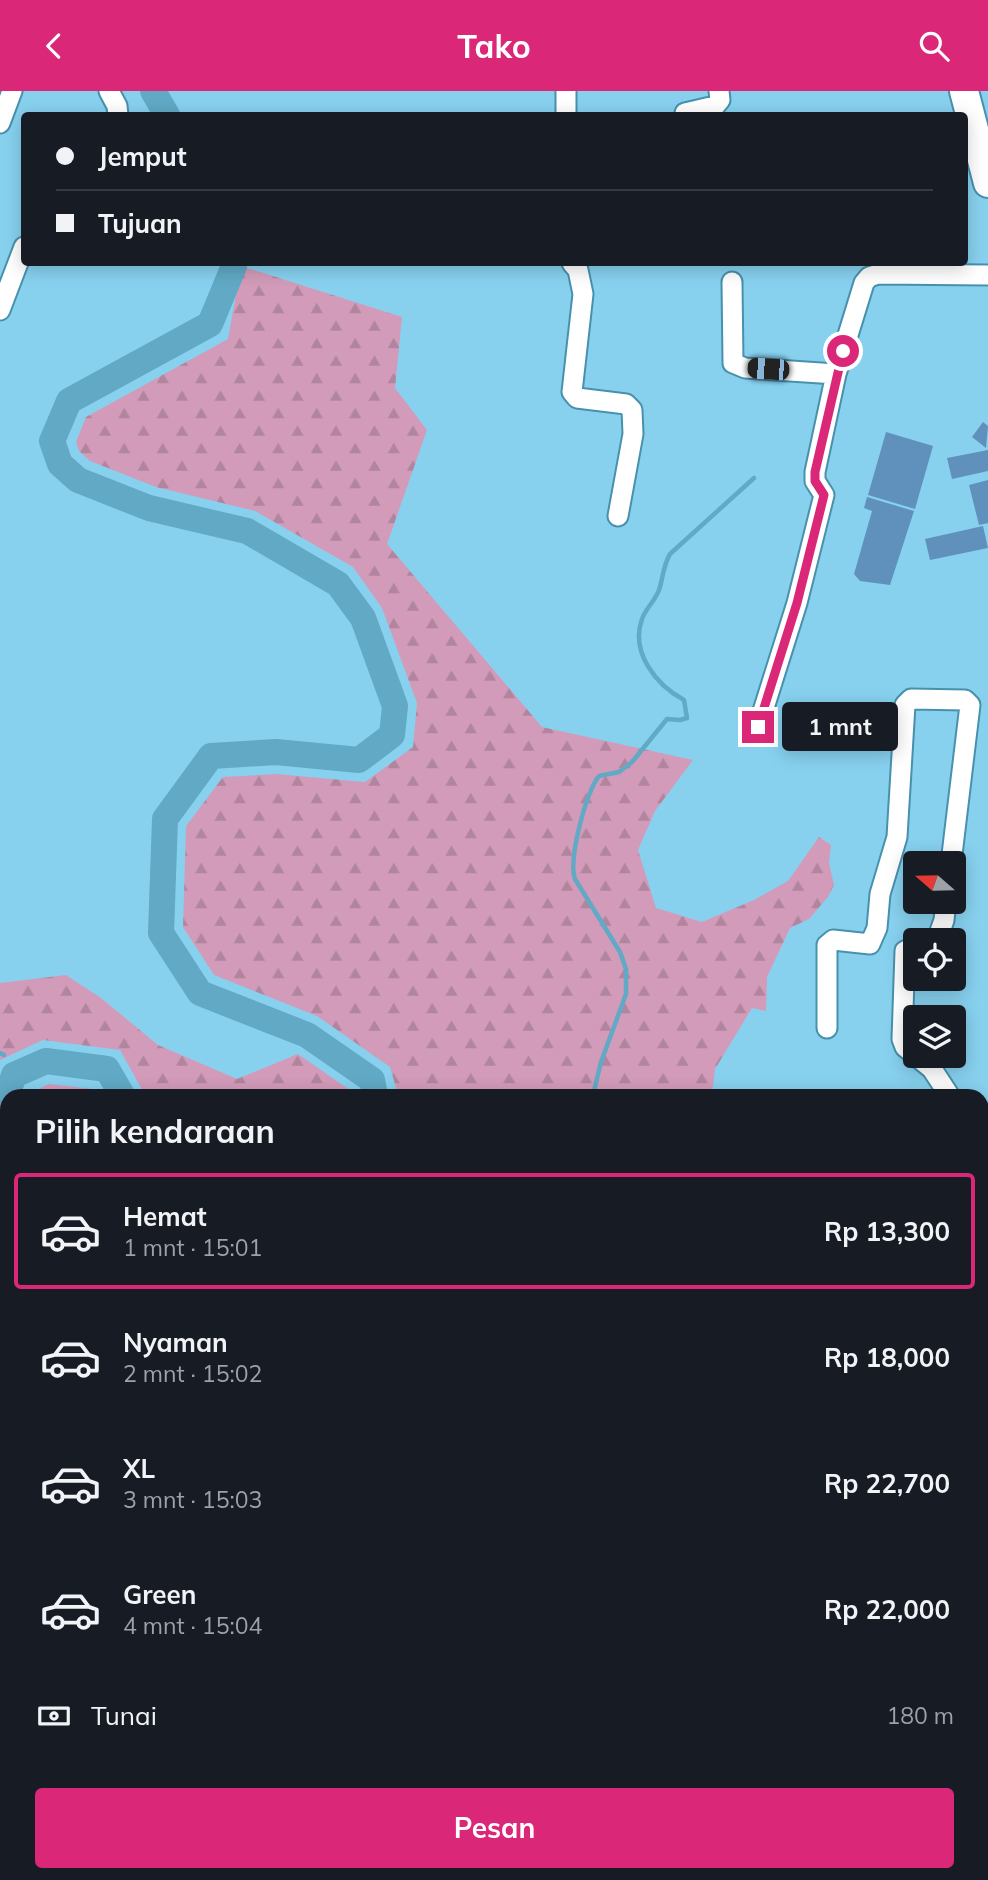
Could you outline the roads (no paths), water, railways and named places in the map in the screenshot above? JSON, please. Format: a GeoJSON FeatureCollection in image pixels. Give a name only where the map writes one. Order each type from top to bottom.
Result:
{"type":"FeatureCollection","features":[{"type":"Feature","properties":{"kind":"highway"},"geometry":{"type":"LineString","coordinates":[[964,91],[988,183]]}},
{"type":"Feature","properties":{"kind":"street"},"geometry":{"type":"LineString","coordinates":[[0,123],[12,91]]}},
{"type":"Feature","properties":{"kind":"street"},"geometry":{"type":"LineString","coordinates":[[109,91],[118,112]]}},
{"type":"Feature","properties":{"kind":"street"},"geometry":{"type":"LineString","coordinates":[[566,91],[566,112]]}},
{"type":"Feature","properties":{"kind":"street"},"geometry":{"type":"LineString","coordinates":[[689,112],[715,106],[720,100],[719,91]]}},
{"type":"Feature","properties":{"kind":"street"},"geometry":{"type":"LineString","coordinates":[[0,310],[21,255]]}},
{"type":"Feature","properties":{"kind":"street"},"geometry":{"type":"LineString","coordinates":[[575,266],[578,270],[583,294],[573,396],[626,404],[632,410],[633,434],[618,516]]}},
{"type":"Feature","properties":{"kind":"street"},"geometry":{"type":"LineString","coordinates":[[758,727],[797,603],[824,495],[815,476],[836,374],[864,283],[877,274],[988,275]]}},
{"type":"Feature","properties":{"kind":"street"},"geometry":{"type":"LineString","coordinates":[[732,282],[733,363],[745,368],[836,374]]}},
{"type":"Feature","properties":{"kind":"street"},"geometry":{"type":"LineString","coordinates":[[827,1028],[827,945],[833,940],[870,944],[877,928],[880,894],[897,837],[905,705],[911,699],[965,700],[970,705],[952,851]]}},
{"type":"Feature","properties":{"kind":"street"},"geometry":{"type":"LineString","coordinates":[[904,991],[902,1039],[909,1053],[932,1069],[945,1089]]}},
{"type":"Feature","properties":{"kind":"waterway"},"geometry":{"type":"LineString","coordinates":[[153,91],[165,112]]}},
{"type":"Feature","properties":{"kind":"waterway"},"geometry":{"type":"LineString","coordinates":[[234,266],[210,324],[69,401],[52,441],[60,464],[78,480],[149,508],[247,531],[338,584],[363,618],[395,706],[392,735],[359,760],[276,752],[211,756],[165,819],[161,933],[200,993],[307,1035],[372,1080],[374,1089]]}},
{"type":"Feature","properties":{"kind":"waterway"},"geometry":{"type":"LineString","coordinates":[[594,1089],[601,1062],[626,994],[626,969],[620,952],[575,879],[574,857],[580,826],[589,796],[599,776],[619,772],[632,762],[667,719],[687,718],[684,700],[664,686],[648,666],[640,643],[642,619],[659,590],[670,554],[754,478]]}},
{"type":"Feature","properties":{"kind":"waterway"},"geometry":{"type":"LineString","coordinates":[[0,1053],[4,1055]]}},
{"type":"Feature","properties":{"kind":"waterway"},"geometry":{"type":"LineString","coordinates":[[9,1089],[14,1075],[46,1061],[107,1069],[119,1089]]}}]}
